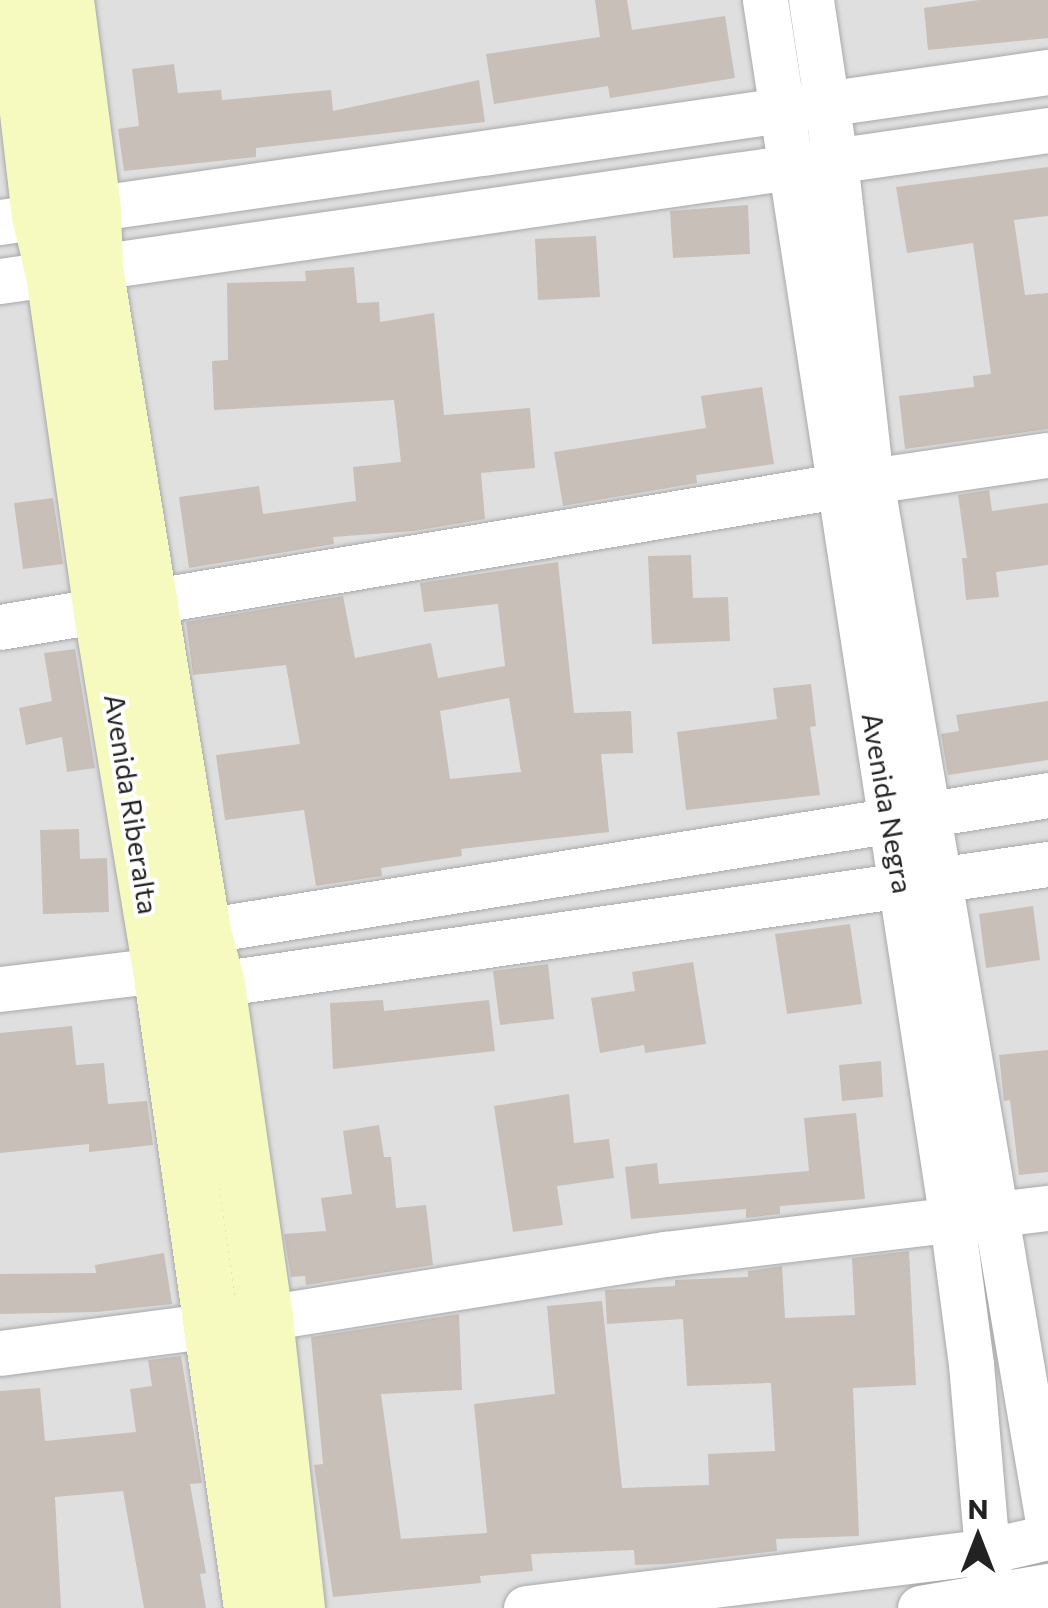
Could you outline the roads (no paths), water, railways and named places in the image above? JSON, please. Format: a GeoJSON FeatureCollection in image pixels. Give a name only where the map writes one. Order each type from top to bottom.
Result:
{"type":"FeatureCollection","features":[{"type":"Feature","properties":{"kind":"street","name":"Avenida Riberalta"},"geometry":{"type":"LineString","coordinates":[[14,0],[20,219],[49,274],[217,984],[265,1318],[297,1608]]}},
{"type":"Feature","properties":{"kind":"street","name":"Avenida Riberalta"},"geometry":{"type":"LineString","coordinates":[[49,274],[93,209],[66,0]]}},
{"type":"Feature","properties":{"kind":"street","name":"Avenida Negra"},"geometry":{"type":"LineString","coordinates":[[765,0],[805,106],[834,160],[854,483]]}},
{"type":"Feature","properties":{"kind":"street","name":"Avenida Negra"},"geometry":{"type":"LineString","coordinates":[[810,0],[805,106],[790,167],[854,483],[920,884],[992,1603]]}},
{"type":"Feature","properties":{"kind":"street"},"geometry":{"type":"LineString","coordinates":[[20,219],[1048,72]]}},
{"type":"Feature","properties":{"kind":"street"},"geometry":{"type":"LineString","coordinates":[[49,274],[1048,130]]}},
{"type":"Feature","properties":{"kind":"street"},"geometry":{"type":"LineString","coordinates":[[0,628],[854,483],[1048,455]]}},
{"type":"Feature","properties":{"kind":"street","name":"Avenida Riberalta"},"geometry":{"type":"LineString","coordinates":[[125,608],[160,970],[251,1608]]}},
{"type":"Feature","properties":{"kind":"street"},"geometry":{"type":"LineString","coordinates":[[160,970],[203,931],[1048,795]]}},
{"type":"Feature","properties":{"kind":"street"},"geometry":{"type":"LineString","coordinates":[[0,989],[160,970],[217,984],[1048,864]]}},
{"type":"Feature","properties":{"kind":"street","name":"Avenida Negra"},"geometry":{"type":"LineString","coordinates":[[920,884],[1000,1216],[1048,1522]]}},
{"type":"Feature","properties":{"kind":"street"},"geometry":{"type":"LineString","coordinates":[[0,1353],[265,1318],[666,1254],[1048,1208]]}},
{"type":"Feature","properties":{"kind":"street"},"geometry":{"type":"LineString","coordinates":[[526,1608],[987,1551],[1048,1536]]}},
{"type":"Feature","properties":{"kind":"street"},"geometry":{"type":"LineString","coordinates":[[920,1608],[992,1603],[1048,1586]]}}]}
